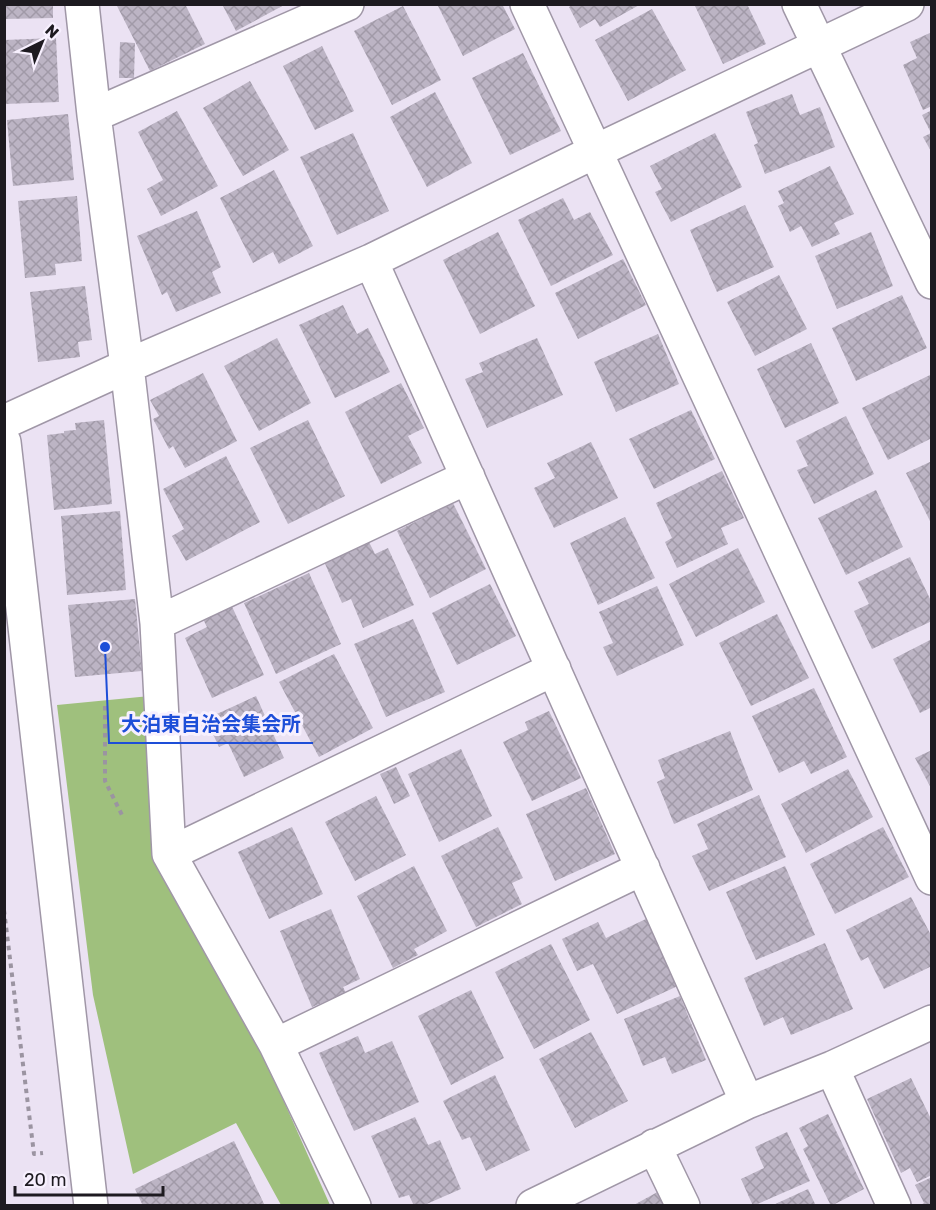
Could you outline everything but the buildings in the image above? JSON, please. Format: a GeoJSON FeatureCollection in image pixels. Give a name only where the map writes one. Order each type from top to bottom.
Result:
{"type":"FeatureCollection","features":[{"type":"Feature","properties":{"kind":"street"},"geometry":{"type":"LineString","coordinates":[[82,4],[157,624],[169,854],[276,1045],[354,1206]]}},
{"type":"Feature","properties":{"kind":"street"},"geometry":{"type":"LineString","coordinates":[[94,115],[347,4]]}},
{"type":"Feature","properties":{"kind":"street"},"geometry":{"type":"LineString","coordinates":[[527,4],[932,878]]}},
{"type":"Feature","properties":{"kind":"street"},"geometry":{"type":"LineString","coordinates":[[799,4],[932,282]]}},
{"type":"Feature","properties":{"kind":"street"},"geometry":{"type":"LineString","coordinates":[[4,422],[127,366],[371,261],[594,152],[907,4]]}},
{"type":"Feature","properties":{"kind":"street"},"geometry":{"type":"LineString","coordinates":[[371,261],[747,1102]]}},
{"type":"Feature","properties":{"kind":"street"},"geometry":{"type":"LineString","coordinates":[[4,442],[91,1206]]}},
{"type":"Feature","properties":{"kind":"street"},"geometry":{"type":"LineString","coordinates":[[157,624],[468,477]]}},
{"type":"Feature","properties":{"kind":"street"},"geometry":{"type":"LineString","coordinates":[[169,854],[554,669]]}},
{"type":"Feature","properties":{"kind":"street"},"geometry":{"type":"LineString","coordinates":[[276,1045],[643,868]]}},
{"type":"Feature","properties":{"kind":"street"},"geometry":{"type":"LineString","coordinates":[[538,1204],[747,1102],[832,1068],[932,1022]]}},
{"type":"Feature","properties":{"kind":"street"},"geometry":{"type":"LineString","coordinates":[[832,1068],[894,1206]]}},
{"type":"Feature","properties":{"kind":"street"},"geometry":{"type":"LineString","coordinates":[[654,1146],[683,1206]]}},
{"type":"Feature","properties":{"kind":"path"},"geometry":{"type":"LineString","coordinates":[[4,910],[34,1154]]}},
{"type":"Feature","properties":{"kind":"green space"},"geometry":{"type":"Polygon","coordinates":[[[150,696],[161,859],[262,1052],[330,1205],[281,1205],[236,1123],[133,1174],[93,995],[57,705],[150,696]]]}},
{"type":"Feature","properties":{"kind":"place","name":"大泊東自治会集会所"},"geometry":{"type":"Point","coordinates":[105,647]}}]}
